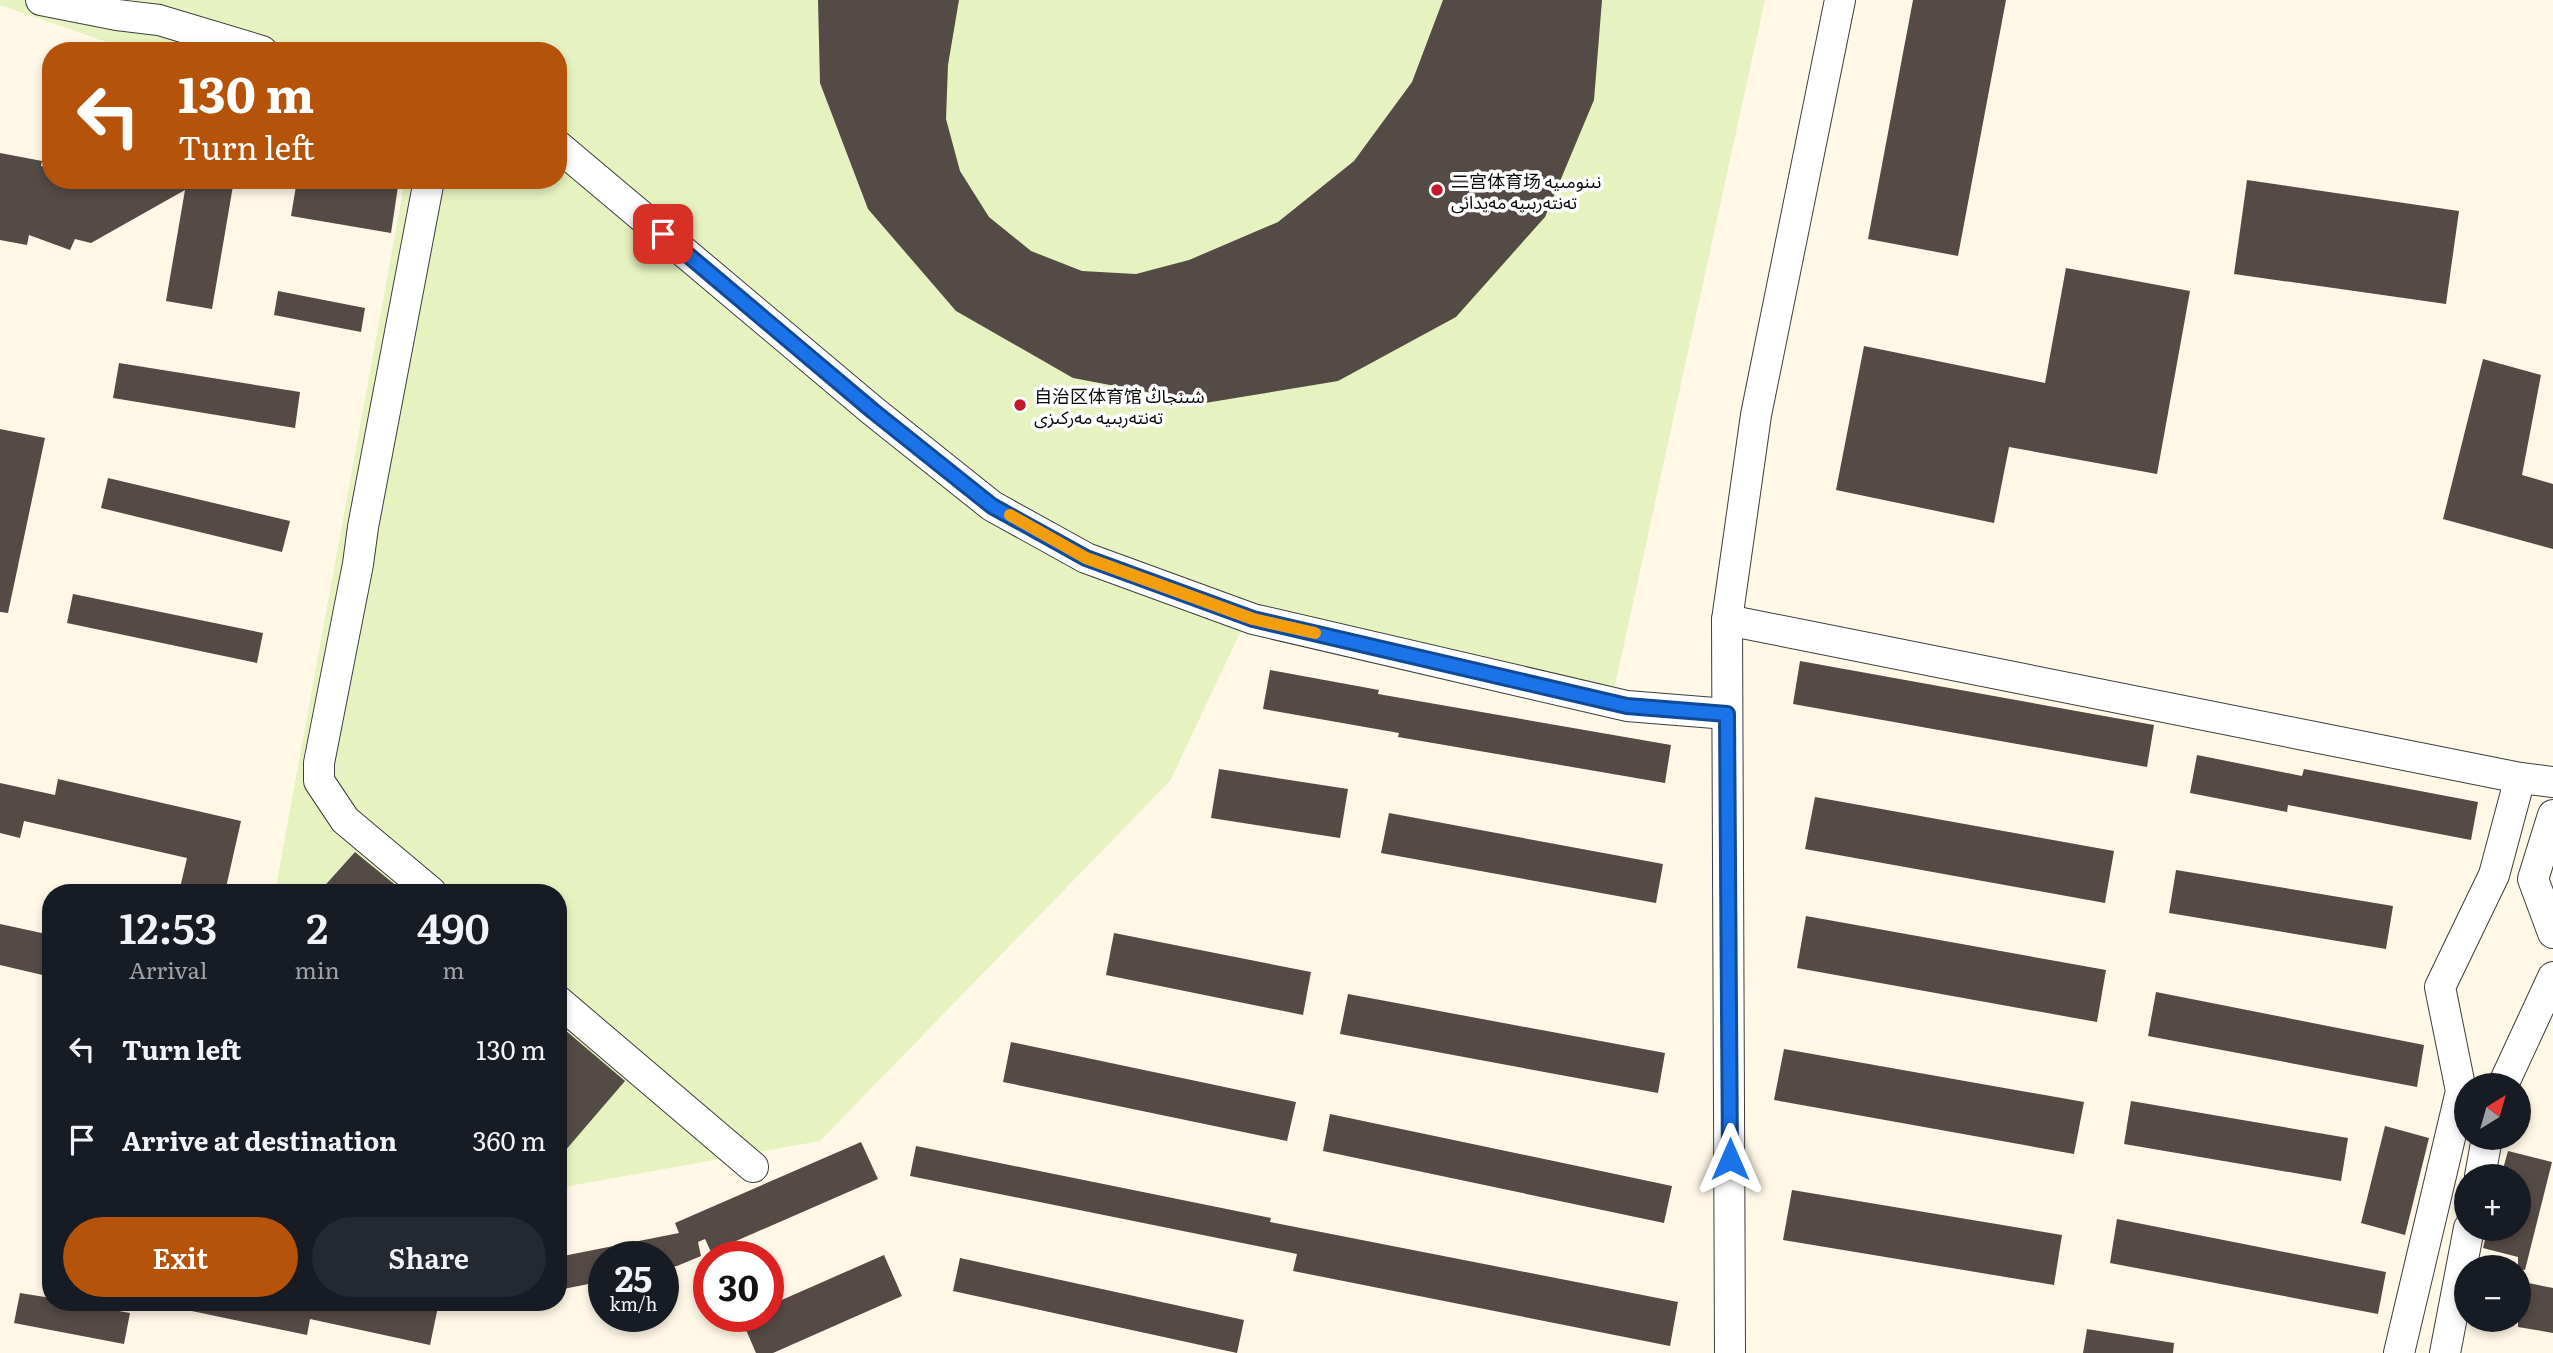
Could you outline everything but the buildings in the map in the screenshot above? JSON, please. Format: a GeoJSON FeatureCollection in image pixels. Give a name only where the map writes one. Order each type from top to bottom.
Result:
{"type":"FeatureCollection","features":[{"type":"Feature","properties":{"kind":"street"},"geometry":{"type":"LineString","coordinates":[[41,0],[159,20],[232,42]]}},
{"type":"Feature","properties":{"kind":"street"},"geometry":{"type":"LineString","coordinates":[[1730,1353],[1727,620],[1756,415],[1840,0]]}},
{"type":"Feature","properties":{"kind":"street"},"geometry":{"type":"LineString","coordinates":[[567,154],[873,411],[992,506],[1086,558],[1253,619],[1627,706],[1727,714]]}},
{"type":"Feature","properties":{"kind":"street"},"geometry":{"type":"LineString","coordinates":[[421,884],[345,820],[319,781],[319,763],[427,189]]}},
{"type":"Feature","properties":{"kind":"street"},"geometry":{"type":"LineString","coordinates":[[1727,620],[2519,778],[2553,782]]}},
{"type":"Feature","properties":{"kind":"street"},"geometry":{"type":"LineString","coordinates":[[2399,1353],[2461,1091],[2440,987],[2494,874],[2519,778]]}},
{"type":"Feature","properties":{"kind":"street"},"geometry":{"type":"LineString","coordinates":[[2553,815],[2533,879],[2553,933]]}},
{"type":"Feature","properties":{"kind":"street"},"geometry":{"type":"LineString","coordinates":[[2509,1073],[2553,977]]}},
{"type":"Feature","properties":{"kind":"street"},"geometry":{"type":"LineString","coordinates":[[567,1009],[753,1167]]}},
{"type":"Feature","properties":{"kind":"street"},"geometry":{"type":"LineString","coordinates":[[2445,1353],[2467,1241]]}},
{"type":"Feature","properties":{"kind":"green space","name":"自治区体育馆 شىنجاڭ تەنتەربىيە مەركىزى"},"geometry":{"type":"Polygon","coordinates":[[[0,0],[1765,0],[1614,690],[1241,631],[1170,781],[820,1141],[567,1186],[567,884],[276,884],[403,189],[567,189],[567,42],[107,42],[0,5],[0,0]]]}},
{"type":"Feature","properties":{"kind":"slow traffic"},"geometry":{"type":"LineString","coordinates":[[1010,515],[1086,558],[1253,619],[1315,633]]}},
{"type":"Feature","properties":{"kind":"place","name":"二宫体育场 نىنومىيە تەنتەربىيە مەيدانى"},"geometry":{"type":"Point","coordinates":[1437,190]}},
{"type":"Feature","properties":{"kind":"place","name":"自治区体育馆 شىنجاڭ تەنتەربىيە مەركىزى"},"geometry":{"type":"Point","coordinates":[1020,405]}},
{"type":"Feature","properties":{"kind":"route"},"geometry":{"type":"LineString","coordinates":[[663,234],[873,411],[992,506],[1086,558],[1253,619],[1627,706],[1727,714],[1730,1159]]}}]}
